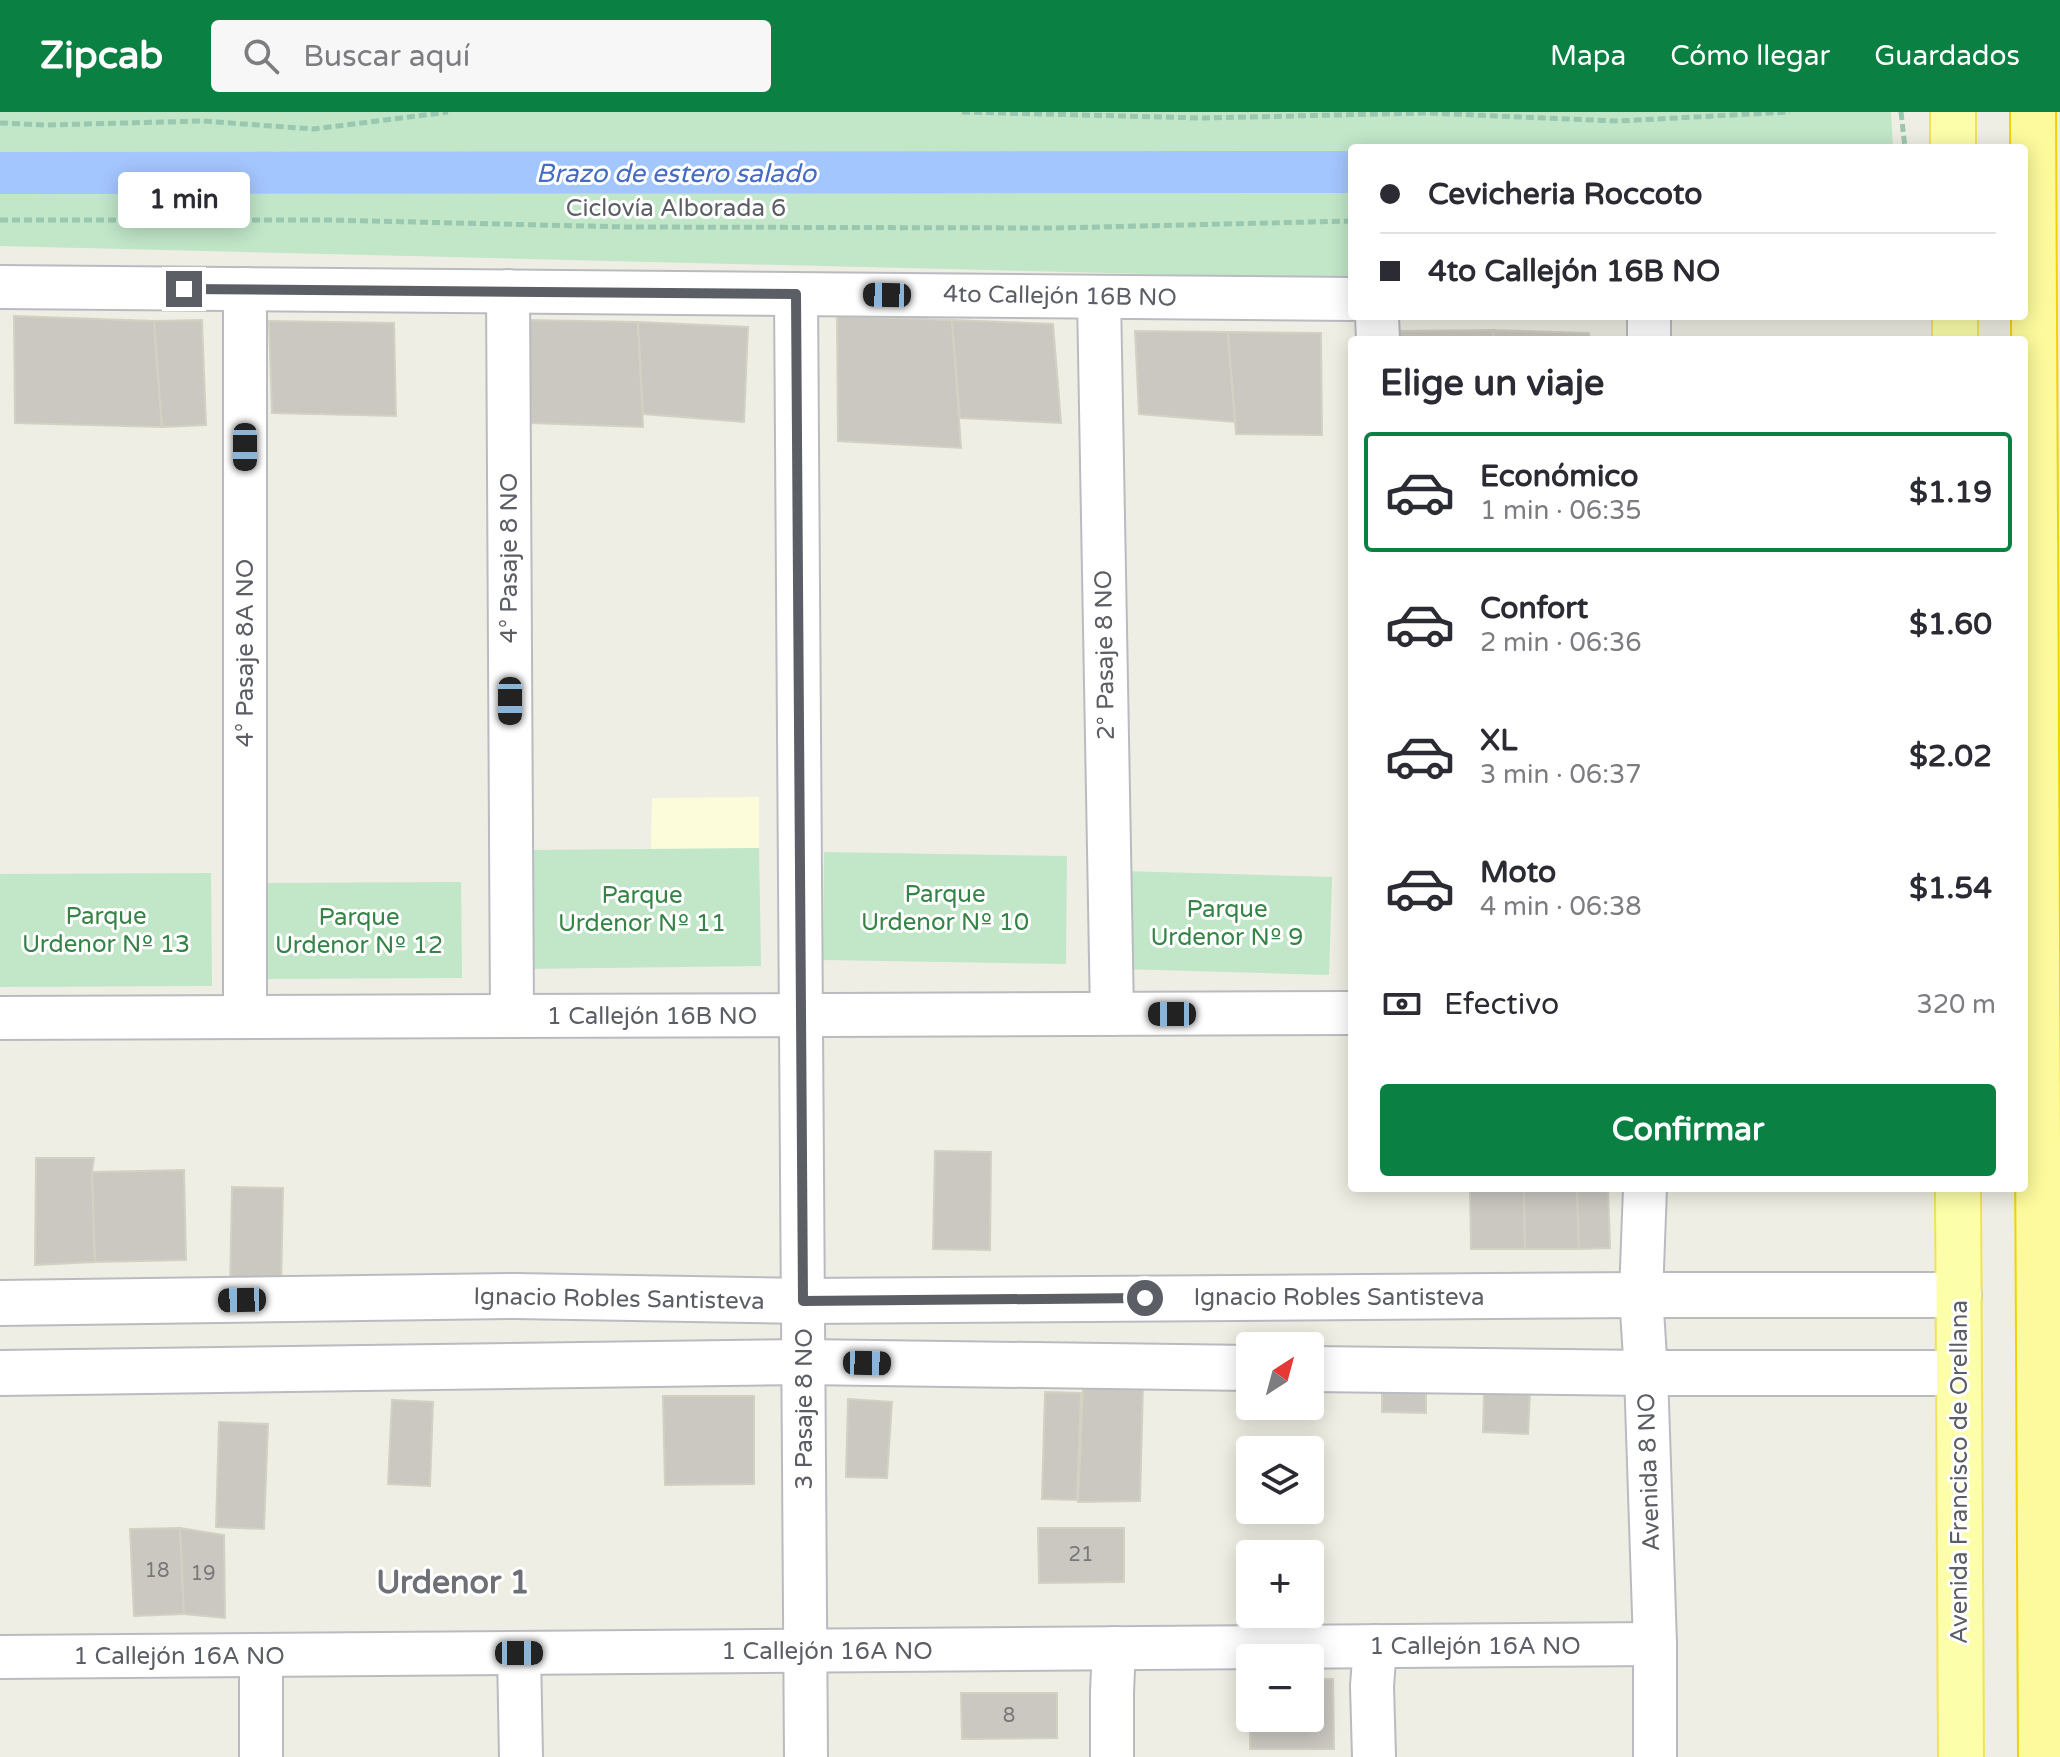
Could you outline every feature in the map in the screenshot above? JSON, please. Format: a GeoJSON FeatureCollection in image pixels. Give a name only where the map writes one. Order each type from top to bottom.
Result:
{"type":"FeatureCollection","features":[{"type":"Feature","properties":{"kind":"highway"},"geometry":{"type":"LineString","coordinates":[[2033,112],[2041,1757]]}},
{"type":"Feature","properties":{"kind":"highway"},"geometry":{"type":"LineString","coordinates":[[2028,1071],[2038,1108]]}},
{"type":"Feature","properties":{"kind":"main road"},"geometry":{"type":"LineString","coordinates":[[1953,112],[1953,144]]}},
{"type":"Feature","properties":{"kind":"main road","name":"Avenida Francisco de Orellana"},"geometry":{"type":"LineString","coordinates":[[1958,1192],[1961,1757]]}},
{"type":"Feature","properties":{"kind":"street","name":"4to Callejón 16B NO"},"geometry":{"type":"LineString","coordinates":[[0,287],[1348,299]]}},
{"type":"Feature","properties":{"kind":"street","name":"4° Pasaje 8A NO"},"geometry":{"type":"LineString","coordinates":[[245,289],[245,1017]]}},
{"type":"Feature","properties":{"kind":"street","name":"4° Pasaje 8 NO"},"geometry":{"type":"LineString","coordinates":[[508,291],[512,1016]]}},
{"type":"Feature","properties":{"kind":"street","name":"3 Pasaje 8 NO"},"geometry":{"type":"LineString","coordinates":[[796,294],[806,1757]]}},
{"type":"Feature","properties":{"kind":"street","name":"2° Pasaje 8 NO"},"geometry":{"type":"LineString","coordinates":[[1099,297],[1112,1014]]}},
{"type":"Feature","properties":{"kind":"street","name":"1 Callejón 16B NO"},"geometry":{"type":"LineString","coordinates":[[0,1018],[1348,1013]]}},
{"type":"Feature","properties":{"kind":"street","name":"Avenida 8 NO"},"geometry":{"type":"LineString","coordinates":[[1645,1192],[1641,1295],[1655,1644],[1655,1757]]}},
{"type":"Feature","properties":{"kind":"street","name":"Ignacio Robles Santisteva"},"geometry":{"type":"LineString","coordinates":[[0,1303],[515,1296],[803,1301],[1959,1295]]}},
{"type":"Feature","properties":{"kind":"street"},"geometry":{"type":"LineString","coordinates":[[0,1373],[803,1362],[1236,1368]]}},
{"type":"Feature","properties":{"kind":"street"},"geometry":{"type":"LineString","coordinates":[[1324,1369],[1959,1373]]}},
{"type":"Feature","properties":{"kind":"street","name":"1 Callejón 16A NO"},"geometry":{"type":"LineString","coordinates":[[0,1657],[1655,1644]]}},
{"type":"Feature","properties":{"kind":"street"},"geometry":{"type":"LineString","coordinates":[[1374,1757],[1372,1686],[1375,1646]]}},
{"type":"Feature","properties":{"kind":"street"},"geometry":{"type":"LineString","coordinates":[[1112,1757],[1114,1648]]}},
{"type":"Feature","properties":{"kind":"street"},"geometry":{"type":"LineString","coordinates":[[519,1653],[521,1757]]}},
{"type":"Feature","properties":{"kind":"street"},"geometry":{"type":"LineString","coordinates":[[261,1655],[261,1757]]}},
{"type":"Feature","properties":{"kind":"path"},"geometry":{"type":"LineString","coordinates":[[0,123],[46,125],[203,121],[313,129],[448,112]]}},
{"type":"Feature","properties":{"kind":"path"},"geometry":{"type":"LineString","coordinates":[[962,112],[1202,118],[1427,113],[1618,121],[1790,112]]}},
{"type":"Feature","properties":{"kind":"path"},"geometry":{"type":"LineString","coordinates":[[1901,112],[1905,144]]}},
{"type":"Feature","properties":{"kind":"path","name":"Ciclovía Alborada 6"},"geometry":{"type":"LineString","coordinates":[[0,220],[329,220],[627,227],[1056,228],[1348,221]]}},
{"type":"Feature","properties":{"kind":"shaded area"},"geometry":{"type":"Polygon","coordinates":[[[759,797],[759,848],[651,850],[652,798],[759,797]]]}},
{"type":"Feature","properties":{"kind":"green space"},"geometry":{"type":"Polygon","coordinates":[[[0,112],[1891,112],[1893,144],[1348,144],[1348,279],[0,246],[0,112]]]}},
{"type":"Feature","properties":{"kind":"green space","name":"Parque Urdenor Nº 11"},"geometry":{"type":"Polygon","coordinates":[[[759,848],[761,966],[524,969],[523,850],[759,848]]]}},
{"type":"Feature","properties":{"kind":"green space","name":"Parque Urdenor Nº 10"},"geometry":{"type":"Polygon","coordinates":[[[824,852],[1067,856],[1066,964],[823,960],[824,852]]]}},
{"type":"Feature","properties":{"kind":"green space","name":"Parque Urdenor Nº 9"},"geometry":{"type":"Polygon","coordinates":[[[1124,871],[1332,877],[1329,975],[1121,969],[1124,871]]]}},
{"type":"Feature","properties":{"kind":"green space","name":"Parque Urdenor Nº 13"},"geometry":{"type":"Polygon","coordinates":[[[211,873],[212,986],[0,987],[0,874],[211,873]]]}},
{"type":"Feature","properties":{"kind":"green space","name":"Parque Urdenor Nº 12"},"geometry":{"type":"Polygon","coordinates":[[[461,882],[462,978],[257,979],[256,883],[461,882]]]}},
{"type":"Feature","properties":{"kind":"building"},"geometry":{"type":"Polygon","coordinates":[[[14,316],[154,321],[162,427],[15,423],[14,316]]]}},
{"type":"Feature","properties":{"kind":"building"},"geometry":{"type":"Polygon","coordinates":[[[837,316],[952,320],[961,448],[838,441],[837,316]]]}},
{"type":"Feature","properties":{"kind":"building"},"geometry":{"type":"Polygon","coordinates":[[[202,320],[206,425],[162,427],[154,321],[202,320]]]}},
{"type":"Feature","properties":{"kind":"building"},"geometry":{"type":"Polygon","coordinates":[[[526,320],[638,322],[643,427],[531,423],[526,320]]]}},
{"type":"Feature","properties":{"kind":"building"},"geometry":{"type":"Polygon","coordinates":[[[952,320],[1053,324],[1061,423],[960,418],[952,320]]]}},
{"type":"Feature","properties":{"kind":"building"},"geometry":{"type":"Polygon","coordinates":[[[269,321],[394,323],[396,416],[272,413],[269,321]]]}},
{"type":"Feature","properties":{"kind":"building"},"geometry":{"type":"Polygon","coordinates":[[[638,322],[748,327],[744,422],[643,414],[638,322]]]}},
{"type":"Feature","properties":{"kind":"building"},"geometry":{"type":"Polygon","coordinates":[[[1493,330],[1589,333],[1589,336],[1494,336],[1493,330]]]}},
{"type":"Feature","properties":{"kind":"building"},"geometry":{"type":"Polygon","coordinates":[[[1493,330],[1494,336],[1393,336],[1393,331],[1493,330]]]}},
{"type":"Feature","properties":{"kind":"building"},"geometry":{"type":"Polygon","coordinates":[[[1135,331],[1228,332],[1235,422],[1139,414],[1135,331]]]}},
{"type":"Feature","properties":{"kind":"building"},"geometry":{"type":"Polygon","coordinates":[[[1228,332],[1321,333],[1322,435],[1236,434],[1228,332]]]}},
{"type":"Feature","properties":{"kind":"building"},"geometry":{"type":"Polygon","coordinates":[[[935,1151],[991,1152],[990,1250],[933,1249],[935,1151]]]}},
{"type":"Feature","properties":{"kind":"building"},"geometry":{"type":"Polygon","coordinates":[[[36,1158],[94,1158],[95,1262],[35,1265],[36,1158]]]}},
{"type":"Feature","properties":{"kind":"building"},"geometry":{"type":"Polygon","coordinates":[[[184,1170],[186,1260],[95,1262],[92,1172],[184,1170]]]}},
{"type":"Feature","properties":{"kind":"building"},"geometry":{"type":"Polygon","coordinates":[[[232,1187],[283,1188],[281,1292],[230,1291],[232,1187]]]}},
{"type":"Feature","properties":{"kind":"building"},"geometry":{"type":"Polygon","coordinates":[[[1470,1192],[1524,1192],[1525,1249],[1471,1249],[1470,1192]]]}},
{"type":"Feature","properties":{"kind":"building"},"geometry":{"type":"Polygon","coordinates":[[[1524,1192],[1577,1192],[1579,1249],[1525,1249],[1524,1192]]]}},
{"type":"Feature","properties":{"kind":"building"},"geometry":{"type":"Polygon","coordinates":[[[1577,1192],[1608,1192],[1610,1248],[1579,1249],[1577,1192]]]}},
{"type":"Feature","properties":{"kind":"building"},"geometry":{"type":"Polygon","coordinates":[[[1143,1385],[1140,1501],[1078,1502],[1083,1389],[1143,1385]]]}},
{"type":"Feature","properties":{"kind":"building"},"geometry":{"type":"Polygon","coordinates":[[[1426,1387],[1426,1413],[1382,1412],[1382,1388],[1426,1387]]]}},
{"type":"Feature","properties":{"kind":"building"},"geometry":{"type":"Polygon","coordinates":[[[1045,1392],[1081,1393],[1077,1500],[1042,1499],[1045,1392]]]}},
{"type":"Feature","properties":{"kind":"building"},"geometry":{"type":"Polygon","coordinates":[[[1484,1392],[1530,1394],[1528,1434],[1483,1432],[1484,1392]]]}},
{"type":"Feature","properties":{"kind":"building"},"geometry":{"type":"Polygon","coordinates":[[[663,1396],[754,1396],[754,1484],[665,1485],[663,1396]]]}},
{"type":"Feature","properties":{"kind":"building"},"geometry":{"type":"Polygon","coordinates":[[[848,1399],[892,1402],[887,1478],[846,1477],[848,1399]]]}},
{"type":"Feature","properties":{"kind":"building"},"geometry":{"type":"Polygon","coordinates":[[[392,1400],[433,1402],[430,1486],[388,1484],[392,1400]]]}},
{"type":"Feature","properties":{"kind":"building"},"geometry":{"type":"Polygon","coordinates":[[[219,1422],[268,1424],[264,1529],[216,1527],[219,1422]]]}},
{"type":"Feature","properties":{"kind":"building"},"geometry":{"type":"Polygon","coordinates":[[[180,1528],[184,1614],[134,1616],[130,1529],[180,1528]]]}},
{"type":"Feature","properties":{"kind":"building"},"geometry":{"type":"Polygon","coordinates":[[[180,1528],[224,1535],[225,1618],[184,1614],[180,1528]]]}},
{"type":"Feature","properties":{"kind":"building"},"geometry":{"type":"Polygon","coordinates":[[[1038,1528],[1124,1528],[1124,1582],[1039,1583],[1038,1528]]]}},
{"type":"Feature","properties":{"kind":"building"},"geometry":{"type":"Polygon","coordinates":[[[1324,1679],[1333,1679],[1334,1749],[1250,1749],[1250,1732],[1324,1732],[1324,1679]]]}},
{"type":"Feature","properties":{"kind":"building"},"geometry":{"type":"Polygon","coordinates":[[[961,1693],[1057,1693],[1057,1738],[962,1739],[961,1693]]]}},
{"type":"Feature","properties":{"kind":"waterway","name":"Brazo de estero salado"},"geometry":{"type":"LineString","coordinates":[[0,173],[1348,172]]}},
{"type":"Feature","properties":{"kind":"district","name":"Urdenor 1"},"geometry":{"type":"Point","coordinates":[453,1583]}},
{"type":"Feature","properties":{"kind":"route"},"geometry":{"type":"LineString","coordinates":[[184,289],[796,294],[803,1301],[1145,1298]]}}]}
